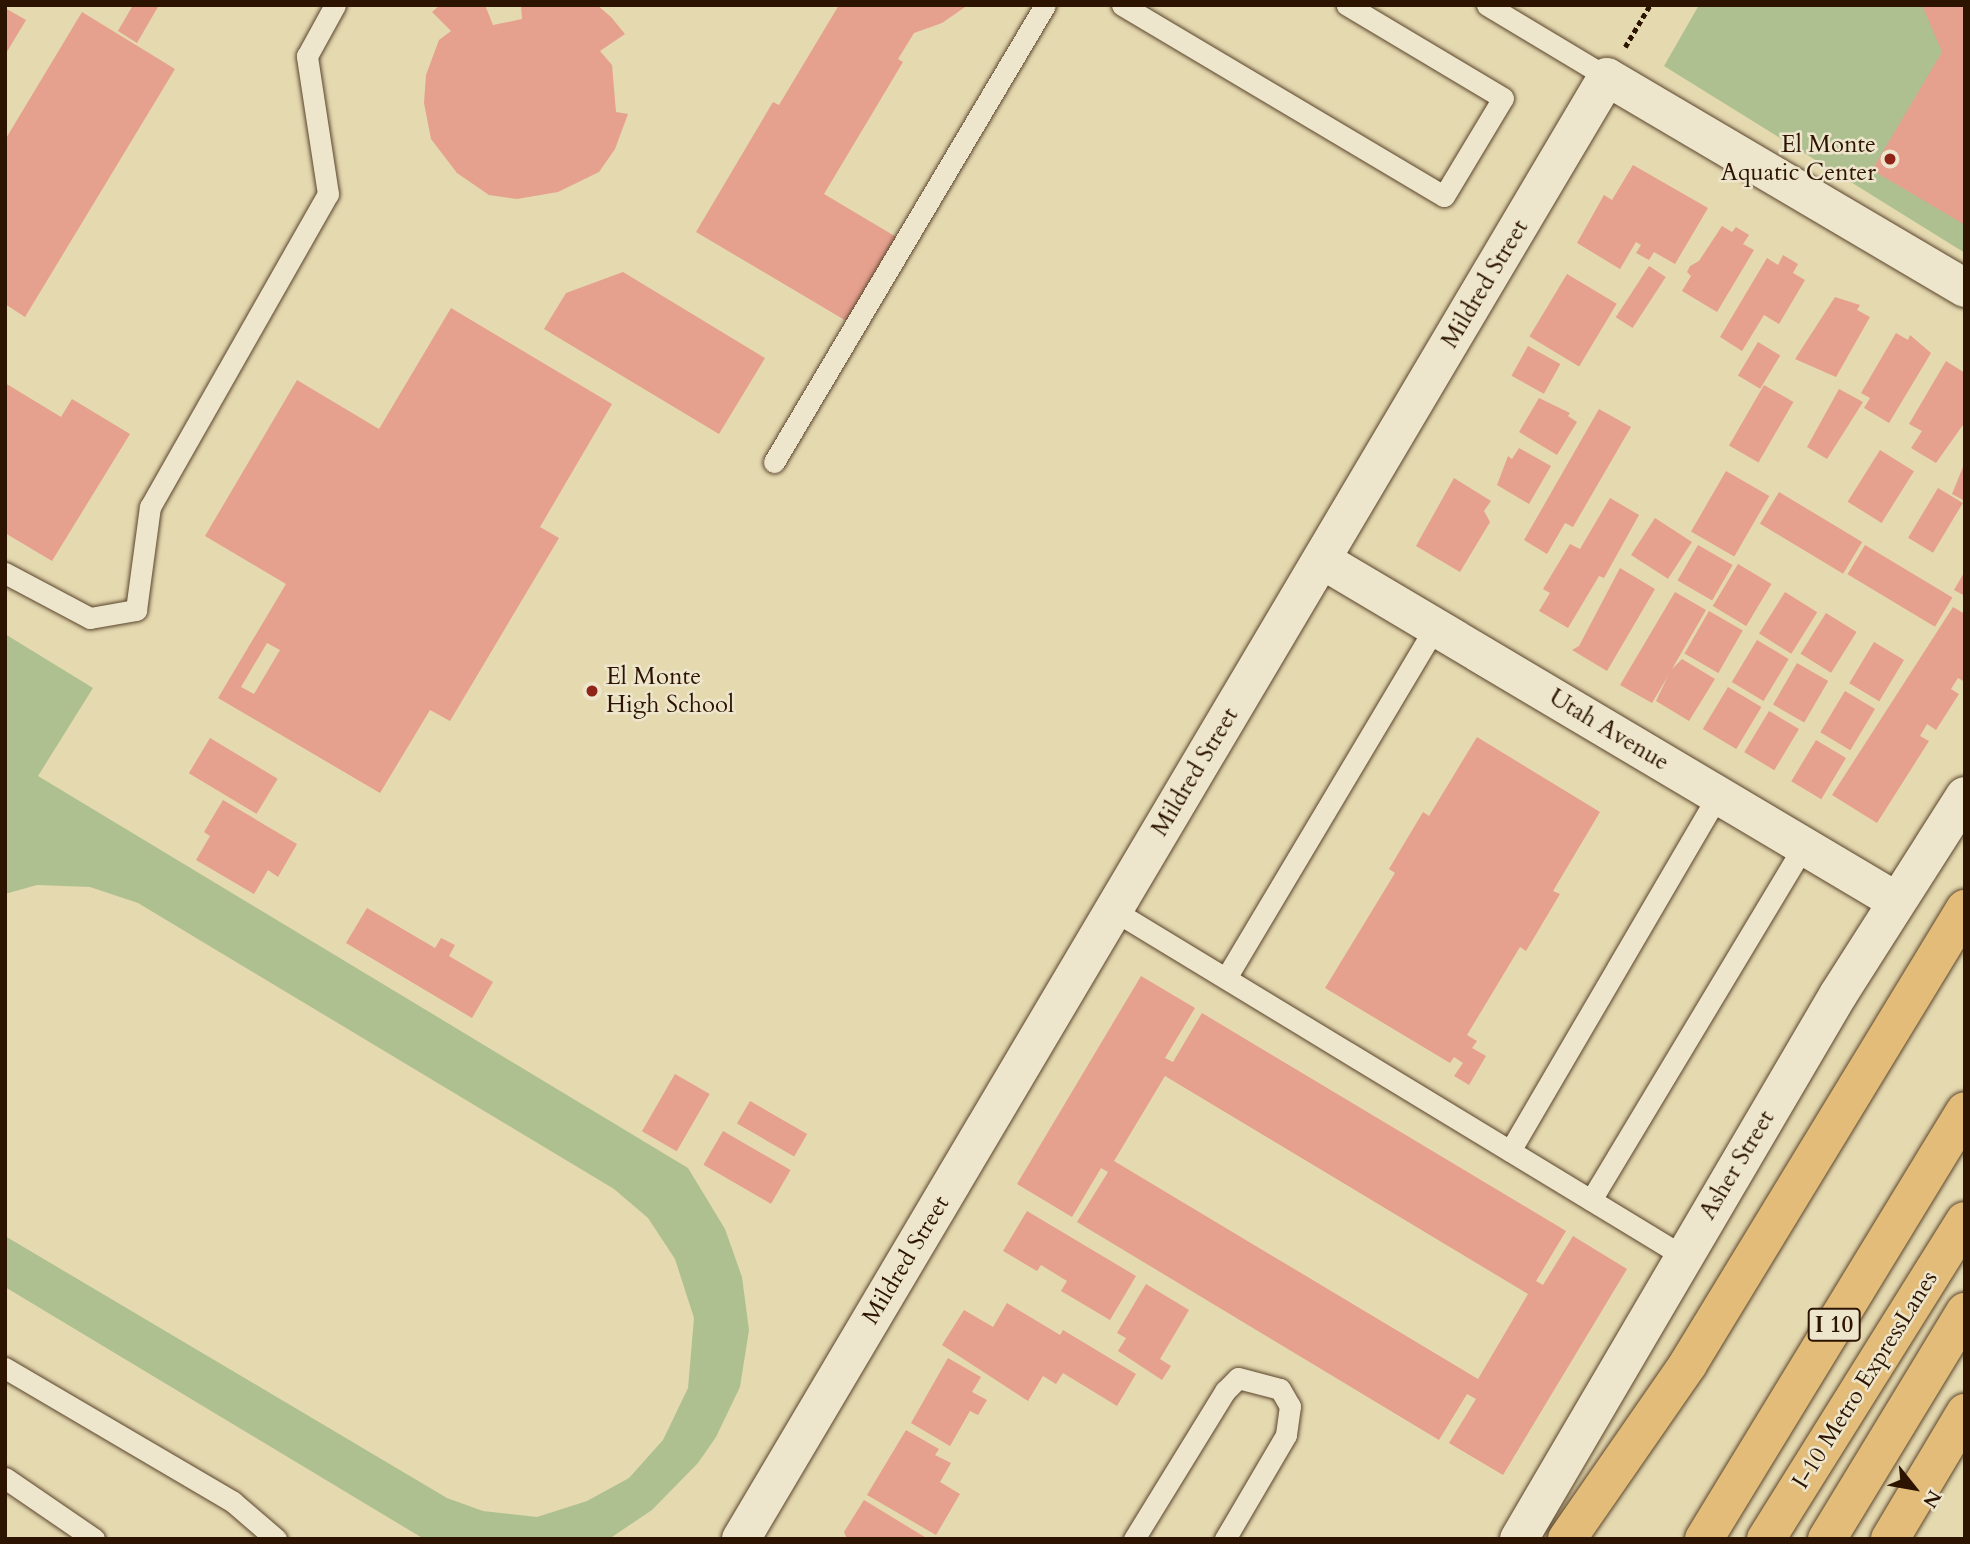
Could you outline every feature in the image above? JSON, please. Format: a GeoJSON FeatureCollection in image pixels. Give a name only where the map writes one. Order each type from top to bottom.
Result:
{"type":"FeatureCollection","features":[{"type":"Feature","properties":{"kind":"highway"},"geometry":{"type":"LineString","coordinates":[[1567,1539],[1688,1364],[1965,909]]}},
{"type":"Feature","properties":{"kind":"highway","name":"I 10"},"geometry":{"type":"LineString","coordinates":[[1704,1539],[1965,1111]]}},
{"type":"Feature","properties":{"kind":"highway","name":"I-10 Metro ExpressLanes"},"geometry":{"type":"LineString","coordinates":[[1766,1539],[1965,1221]]}},
{"type":"Feature","properties":{"kind":"highway","name":"I-10 Metro ExpressLanes"},"geometry":{"type":"LineString","coordinates":[[1828,1539],[1965,1312]]}},
{"type":"Feature","properties":{"kind":"highway"},"geometry":{"type":"LineString","coordinates":[[1890,1539],[1965,1413]]}},
{"type":"Feature","properties":{"kind":"street"},"geometry":{"type":"LineString","coordinates":[[1607,77],[1965,288]]}},
{"type":"Feature","properties":{"kind":"street","name":"Mildred Street"},"geometry":{"type":"LineString","coordinates":[[741,1539],[1607,77]]}},
{"type":"Feature","properties":{"kind":"street","name":"Utah Avenue"},"geometry":{"type":"LineString","coordinates":[[1322,560],[1896,901]]}},
{"type":"Feature","properties":{"kind":"street","name":"Asher Street"},"geometry":{"type":"LineString","coordinates":[[1519,1539],[1683,1256],[1896,901],[1965,796]]}},
{"type":"Feature","properties":{"kind":"lane"},"geometry":{"type":"LineString","coordinates":[[5,573],[90,618],[136,610],[150,507],[328,194],[306,56],[335,5]]}},
{"type":"Feature","properties":{"kind":"lane"},"geometry":{"type":"LineString","coordinates":[[774,462],[1045,5]]}},
{"type":"Feature","properties":{"kind":"lane"},"geometry":{"type":"LineString","coordinates":[[1122,5],[1444,196],[1503,99],[1347,5]]}},
{"type":"Feature","properties":{"kind":"lane"},"geometry":{"type":"LineString","coordinates":[[1487,5],[1520,14],[1607,77]]}},
{"type":"Feature","properties":{"kind":"lane"},"geometry":{"type":"LineString","coordinates":[[1226,978],[1436,627]]}},
{"type":"Feature","properties":{"kind":"lane"},"geometry":{"type":"LineString","coordinates":[[1510,1151],[1718,795]]}},
{"type":"Feature","properties":{"kind":"lane"},"geometry":{"type":"LineString","coordinates":[[1591,1200],[1804,846]]}},
{"type":"Feature","properties":{"kind":"lane"},"geometry":{"type":"LineString","coordinates":[[1113,911],[1683,1256]]}},
{"type":"Feature","properties":{"kind":"lane"},"geometry":{"type":"LineString","coordinates":[[5,1368],[233,1502],[276,1539]]}},
{"type":"Feature","properties":{"kind":"lane"},"geometry":{"type":"LineString","coordinates":[[1134,1539],[1225,1391],[1238,1378],[1280,1389],[1290,1406],[1286,1435],[1225,1539]]}},
{"type":"Feature","properties":{"kind":"lane"},"geometry":{"type":"LineString","coordinates":[[5,1478],[94,1539]]}},
{"type":"Feature","properties":{"kind":"path"},"geometry":{"type":"LineString","coordinates":[[1607,77],[1650,5]]}},
{"type":"Feature","properties":{"kind":"green space","name":"El Monte Aquatic Center"},"geometry":{"type":"Polygon","coordinates":[[[1699,5],[1965,5],[1965,253],[1664,66],[1699,5]]]}},
{"type":"Feature","properties":{"kind":"green space"},"geometry":{"type":"Polygon","coordinates":[[[5,634],[93,688],[38,776],[688,1168],[725,1229],[742,1277],[749,1330],[740,1387],[716,1437],[698,1463],[652,1510],[609,1539],[424,1539],[5,1287],[5,1236],[447,1498],[483,1511],[537,1517],[587,1501],[629,1478],[663,1440],[688,1388],[694,1318],[675,1259],[648,1218],[614,1189],[138,903],[90,887],[37,885],[5,894],[5,634]]]}},
{"type":"Feature","properties":{"kind":"building"},"geometry":{"type":"Polygon","coordinates":[[[133,5],[159,5],[137,43],[118,31],[133,5]]]}},
{"type":"Feature","properties":{"kind":"building"},"geometry":{"type":"Polygon","coordinates":[[[440,5],[485,5],[493,25],[522,19],[521,5],[597,5],[611,17],[625,34],[600,51],[612,65],[616,112],[628,114],[615,149],[599,172],[558,192],[517,199],[489,195],[457,173],[431,139],[424,103],[426,75],[439,40],[451,31],[432,12],[440,5]]]}},
{"type":"Feature","properties":{"kind":"building"},"geometry":{"type":"Polygon","coordinates":[[[839,5],[968,5],[942,23],[914,33],[898,59],[903,62],[824,194],[898,238],[848,322],[696,232],[773,102],[779,105],[839,5]]]}},
{"type":"Feature","properties":{"kind":"building"},"geometry":{"type":"Polygon","coordinates":[[[1922,5],[1965,5],[1965,225],[1872,170],[1942,52],[1922,5]]]}},
{"type":"Feature","properties":{"kind":"building"},"geometry":{"type":"Polygon","coordinates":[[[5,8],[26,20],[5,55],[5,8]]]}},
{"type":"Feature","properties":{"kind":"building"},"geometry":{"type":"Polygon","coordinates":[[[82,12],[175,69],[25,317],[5,304],[5,140],[82,12]]]}},
{"type":"Feature","properties":{"kind":"building"},"geometry":{"type":"Polygon","coordinates":[[[1633,165],[1708,208],[1675,264],[1654,252],[1649,260],[1636,253],[1641,245],[1636,242],[1620,269],[1577,243],[1604,195],[1612,200],[1633,165]]]}},
{"type":"Feature","properties":{"kind":"building"},"geometry":{"type":"Polygon","coordinates":[[[1722,226],[1732,232],[1736,227],[1749,235],[1743,244],[1754,250],[1717,312],[1682,291],[1691,276],[1687,272],[1690,266],[1699,261],[1722,226]]]}},
{"type":"Feature","properties":{"kind":"building"},"geometry":{"type":"Polygon","coordinates":[[[1783,255],[1798,264],[1793,273],[1805,280],[1779,324],[1764,315],[1742,351],[1720,337],[1767,258],[1778,265],[1783,255]]]}},
{"type":"Feature","properties":{"kind":"building"},"geometry":{"type":"Polygon","coordinates":[[[1649,266],[1666,277],[1633,328],[1616,317],[1649,266]]]}},
{"type":"Feature","properties":{"kind":"building"},"geometry":{"type":"Polygon","coordinates":[[[623,272],[765,358],[719,434],[544,329],[566,293],[623,272]]]}},
{"type":"Feature","properties":{"kind":"building"},"geometry":{"type":"Polygon","coordinates":[[[1567,274],[1617,304],[1579,366],[1529,337],[1567,274]]]}},
{"type":"Feature","properties":{"kind":"building"},"geometry":{"type":"Polygon","coordinates":[[[1835,297],[1860,305],[1857,310],[1870,317],[1836,377],[1795,359],[1835,297]]]}},
{"type":"Feature","properties":{"kind":"building"},"geometry":{"type":"Polygon","coordinates":[[[451,308],[612,404],[540,527],[559,538],[450,721],[430,710],[380,793],[218,698],[286,584],[205,536],[297,380],[379,429],[451,308]],[[267,643],[241,687],[254,694],[280,650],[267,643]]]}},
{"type":"Feature","properties":{"kind":"building"},"geometry":{"type":"Polygon","coordinates":[[[1896,333],[1908,340],[1910,335],[1931,353],[1889,423],[1864,408],[1870,398],[1861,393],[1896,333]]]}},
{"type":"Feature","properties":{"kind":"building"},"geometry":{"type":"Polygon","coordinates":[[[1758,342],[1780,355],[1760,389],[1738,375],[1758,342]]]}},
{"type":"Feature","properties":{"kind":"building"},"geometry":{"type":"Polygon","coordinates":[[[1528,346],[1560,364],[1544,394],[1512,376],[1528,346]]]}},
{"type":"Feature","properties":{"kind":"building"},"geometry":{"type":"Polygon","coordinates":[[[1946,361],[1965,373],[1965,422],[1936,463],[1911,448],[1922,431],[1909,424],[1946,361]]]}},
{"type":"Feature","properties":{"kind":"building"},"geometry":{"type":"Polygon","coordinates":[[[5,383],[61,417],[72,399],[130,434],[52,561],[5,533],[5,383]]]}},
{"type":"Feature","properties":{"kind":"building"},"geometry":{"type":"Polygon","coordinates":[[[1764,385],[1793,402],[1758,463],[1729,446],[1764,385]]]}},
{"type":"Feature","properties":{"kind":"building"},"geometry":{"type":"Polygon","coordinates":[[[1839,389],[1863,402],[1827,459],[1807,447],[1839,389]]]}},
{"type":"Feature","properties":{"kind":"building"},"geometry":{"type":"Polygon","coordinates":[[[1539,398],[1570,413],[1568,416],[1577,422],[1557,455],[1519,432],[1539,398]]]}},
{"type":"Feature","properties":{"kind":"building"},"geometry":{"type":"Polygon","coordinates":[[[1599,409],[1631,427],[1573,527],[1565,523],[1547,554],[1524,540],[1599,409]]]}},
{"type":"Feature","properties":{"kind":"building"},"geometry":{"type":"Polygon","coordinates":[[[1519,448],[1551,466],[1529,504],[1497,485],[1508,456],[1512,459],[1519,448]]]}},
{"type":"Feature","properties":{"kind":"building"},"geometry":{"type":"Polygon","coordinates":[[[1880,450],[1914,471],[1882,523],[1848,502],[1880,450]]]}},
{"type":"Feature","properties":{"kind":"building"},"geometry":{"type":"Polygon","coordinates":[[[1965,462],[1965,501],[1952,494],[1965,462]]]}},
{"type":"Feature","properties":{"kind":"building"},"geometry":{"type":"Polygon","coordinates":[[[1726,471],[1769,496],[1734,557],[1691,532],[1726,471]]]}},
{"type":"Feature","properties":{"kind":"building"},"geometry":{"type":"Polygon","coordinates":[[[1454,478],[1491,501],[1484,511],[1490,522],[1460,572],[1416,546],[1454,478]]]}},
{"type":"Feature","properties":{"kind":"building"},"geometry":{"type":"Polygon","coordinates":[[[1938,488],[1963,503],[1933,553],[1908,538],[1938,488]]]}},
{"type":"Feature","properties":{"kind":"building"},"geometry":{"type":"Polygon","coordinates":[[[1779,492],[1862,542],[1843,574],[1760,524],[1779,492]]]}},
{"type":"Feature","properties":{"kind":"building"},"geometry":{"type":"Polygon","coordinates":[[[1610,498],[1639,515],[1604,578],[1599,576],[1568,628],[1539,611],[1550,593],[1543,589],[1570,544],[1580,549],[1610,498]]]}},
{"type":"Feature","properties":{"kind":"building"},"geometry":{"type":"Polygon","coordinates":[[[1655,518],[1692,542],[1668,579],[1631,555],[1655,518]]]}},
{"type":"Feature","properties":{"kind":"building"},"geometry":{"type":"Polygon","coordinates":[[[1698,545],[1733,565],[1712,601],[1678,581],[1698,545]]]}},
{"type":"Feature","properties":{"kind":"building"},"geometry":{"type":"Polygon","coordinates":[[[1865,545],[1952,598],[1935,627],[1847,574],[1865,545]]]}},
{"type":"Feature","properties":{"kind":"building"},"geometry":{"type":"Polygon","coordinates":[[[1738,564],[1771,584],[1746,626],[1713,606],[1738,564]]]}},
{"type":"Feature","properties":{"kind":"building"},"geometry":{"type":"Polygon","coordinates":[[[1620,568],[1655,589],[1607,671],[1572,650],[1579,646],[1620,568]]]}},
{"type":"Feature","properties":{"kind":"building"},"geometry":{"type":"Polygon","coordinates":[[[1965,571],[1965,596],[1954,590],[1965,571]]]}},
{"type":"Feature","properties":{"kind":"building"},"geometry":{"type":"Polygon","coordinates":[[[1675,592],[1706,610],[1672,669],[1682,659],[1715,679],[1689,721],[1656,701],[1668,676],[1652,703],[1620,685],[1675,592]]]}},
{"type":"Feature","properties":{"kind":"building"},"geometry":{"type":"Polygon","coordinates":[[[1785,592],[1817,612],[1791,654],[1759,634],[1785,592]]]}},
{"type":"Feature","properties":{"kind":"building"},"geometry":{"type":"Polygon","coordinates":[[[1953,607],[1965,614],[1965,682],[1958,678],[1951,689],[1959,694],[1936,730],[1927,724],[1920,736],[1929,741],[1877,823],[1832,795],[1953,607]]]}},
{"type":"Feature","properties":{"kind":"building"},"geometry":{"type":"Polygon","coordinates":[[[1709,611],[1743,630],[1718,673],[1684,653],[1709,611]]]}},
{"type":"Feature","properties":{"kind":"building"},"geometry":{"type":"Polygon","coordinates":[[[1826,613],[1857,632],[1831,673],[1801,654],[1826,613]]]}},
{"type":"Feature","properties":{"kind":"building"},"geometry":{"type":"Polygon","coordinates":[[[1757,640],[1789,659],[1763,701],[1732,682],[1757,640]]]}},
{"type":"Feature","properties":{"kind":"building"},"geometry":{"type":"Polygon","coordinates":[[[1874,642],[1904,660],[1879,701],[1849,683],[1874,642]]]}},
{"type":"Feature","properties":{"kind":"building"},"geometry":{"type":"Polygon","coordinates":[[[1797,663],[1828,681],[1804,723],[1773,705],[1797,663]]]}},
{"type":"Feature","properties":{"kind":"building"},"geometry":{"type":"Polygon","coordinates":[[[1728,687],[1761,707],[1736,749],[1703,729],[1728,687]]]}},
{"type":"Feature","properties":{"kind":"building"},"geometry":{"type":"Polygon","coordinates":[[[1845,691],[1875,709],[1850,750],[1820,732],[1845,691]]]}},
{"type":"Feature","properties":{"kind":"building"},"geometry":{"type":"Polygon","coordinates":[[[1769,711],[1799,729],[1774,770],[1744,752],[1769,711]]]}},
{"type":"Feature","properties":{"kind":"building"},"geometry":{"type":"Polygon","coordinates":[[[1477,737],[1600,812],[1553,891],[1560,894],[1526,951],[1520,947],[1467,1035],[1477,1041],[1472,1048],[1486,1056],[1469,1085],[1454,1076],[1463,1063],[1454,1057],[1450,1063],[1325,988],[1395,873],[1389,869],[1423,812],[1429,816],[1477,737]]]}},
{"type":"Feature","properties":{"kind":"building"},"geometry":{"type":"Polygon","coordinates":[[[210,738],[278,779],[257,814],[189,773],[210,738]]]}},
{"type":"Feature","properties":{"kind":"building"},"geometry":{"type":"Polygon","coordinates":[[[1816,740],[1846,758],[1821,799],[1791,781],[1816,740]]]}},
{"type":"Feature","properties":{"kind":"building"},"geometry":{"type":"Polygon","coordinates":[[[223,800],[297,844],[278,877],[268,870],[254,894],[196,860],[210,836],[204,832],[223,800]]]}},
{"type":"Feature","properties":{"kind":"building"},"geometry":{"type":"Polygon","coordinates":[[[367,908],[435,948],[441,938],[455,945],[449,956],[493,982],[472,1018],[346,943],[367,908]]]}},
{"type":"Feature","properties":{"kind":"building"},"geometry":{"type":"Polygon","coordinates":[[[1141,976],[1195,1008],[1165,1058],[1173,1062],[1202,1013],[1566,1231],[1536,1281],[1543,1285],[1573,1236],[1627,1269],[1503,1475],[1449,1443],[1476,1399],[1467,1394],[1439,1440],[1077,1222],[1108,1172],[1101,1168],[1072,1217],[1017,1184],[1141,976]],[[1165,1076],[1114,1161],[1478,1379],[1528,1294],[1165,1076]]]}},
{"type":"Feature","properties":{"kind":"building"},"geometry":{"type":"Polygon","coordinates":[[[675,1074],[710,1094],[677,1151],[642,1131],[675,1074]]]}},
{"type":"Feature","properties":{"kind":"building"},"geometry":{"type":"Polygon","coordinates":[[[750,1101],[807,1134],[794,1157],[737,1124],[750,1101]]]}},
{"type":"Feature","properties":{"kind":"building"},"geometry":{"type":"Polygon","coordinates":[[[723,1131],[791,1170],[771,1204],[704,1165],[723,1131]]]}},
{"type":"Feature","properties":{"kind":"building"},"geometry":{"type":"Polygon","coordinates":[[[1027,1211],[1136,1276],[1110,1320],[1061,1291],[1067,1281],[1041,1265],[1037,1271],[1003,1251],[1027,1211]]]}},
{"type":"Feature","properties":{"kind":"building"},"geometry":{"type":"Polygon","coordinates":[[[1146,1284],[1189,1310],[1160,1359],[1171,1366],[1162,1380],[1118,1351],[1126,1338],[1117,1333],[1146,1284]]]}},
{"type":"Feature","properties":{"kind":"building"},"geometry":{"type":"Polygon","coordinates":[[[1007,1303],[1060,1335],[1063,1330],[1136,1374],[1117,1406],[1063,1373],[1056,1384],[1043,1376],[1028,1401],[942,1345],[964,1310],[993,1327],[1007,1303]]]}},
{"type":"Feature","properties":{"kind":"building"},"geometry":{"type":"Polygon","coordinates":[[[948,1358],[981,1377],[972,1392],[987,1400],[978,1415],[970,1411],[950,1446],[911,1423],[948,1358]]]}},
{"type":"Feature","properties":{"kind":"building"},"geometry":{"type":"Polygon","coordinates":[[[906,1430],[939,1449],[935,1455],[951,1463],[940,1482],[960,1494],[936,1535],[867,1495],[906,1430]]]}},
{"type":"Feature","properties":{"kind":"building"},"geometry":{"type":"Polygon","coordinates":[[[864,1500],[928,1539],[847,1539],[844,1532],[864,1500]]]}},
{"type":"Feature","properties":{"kind":"place","name":"El Monte Aquatic Center"},"geometry":{"type":"Point","coordinates":[1890,159]}},
{"type":"Feature","properties":{"kind":"place","name":"El Monte High School"},"geometry":{"type":"Point","coordinates":[592,691]}}]}
